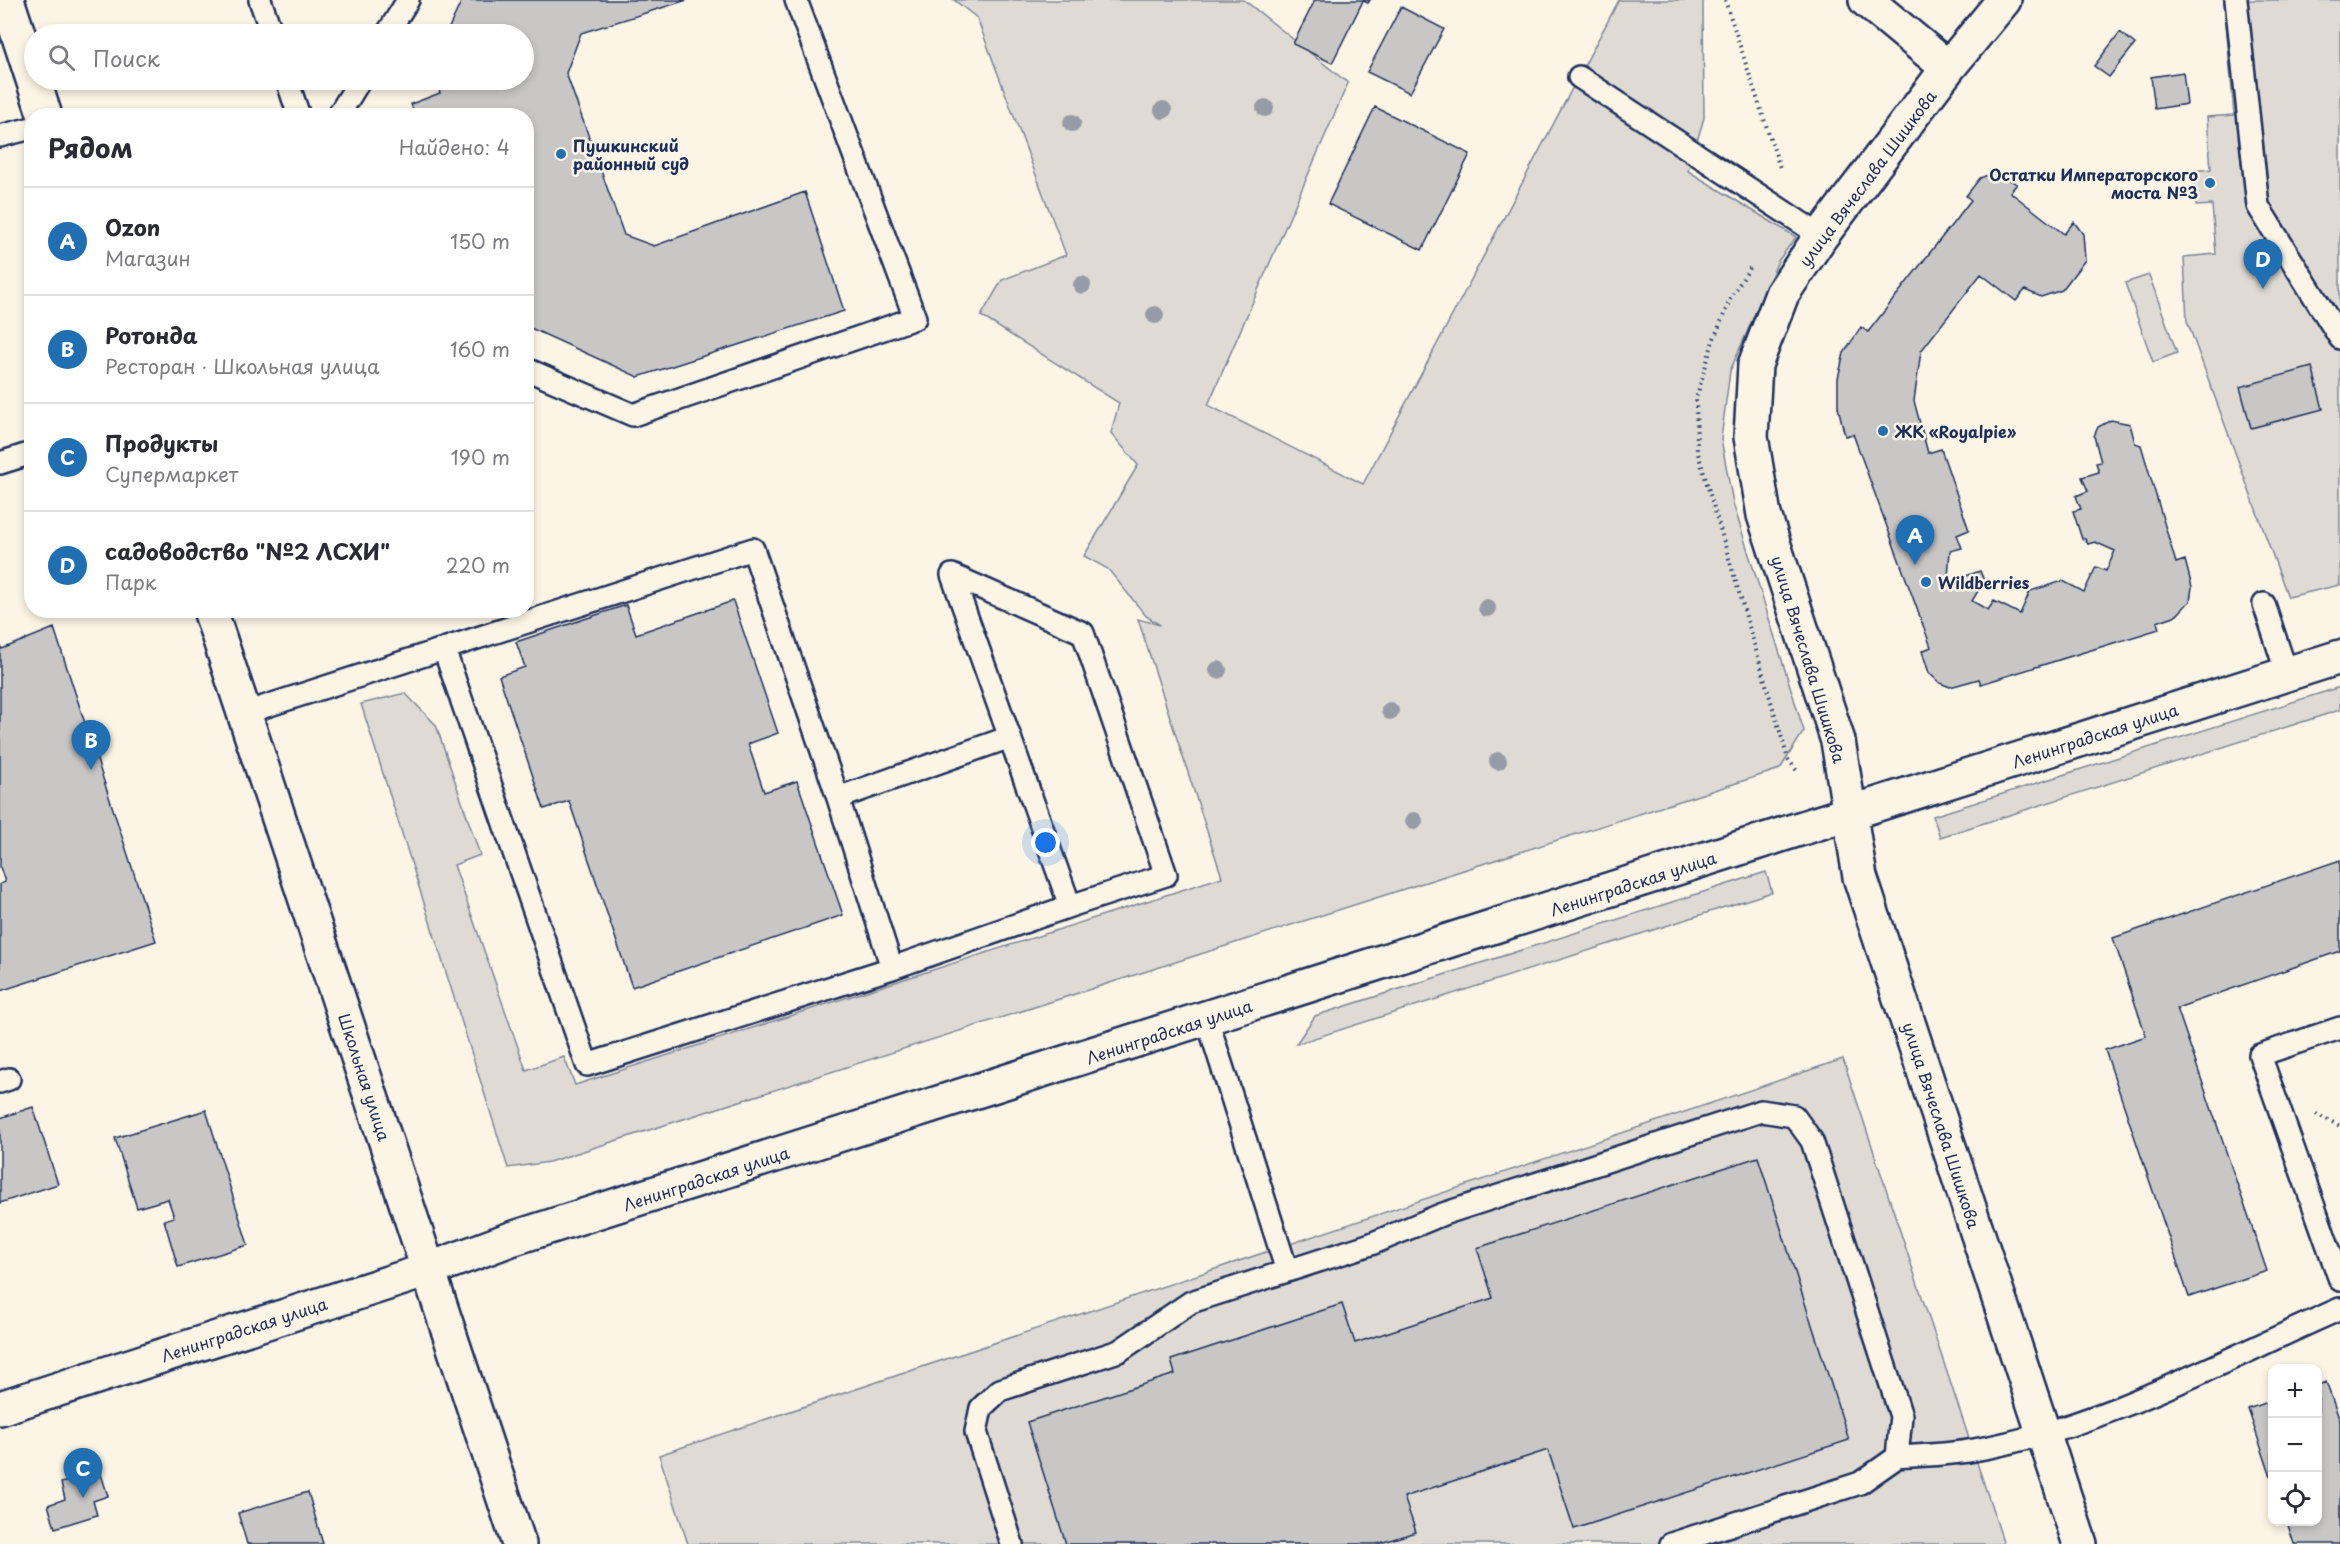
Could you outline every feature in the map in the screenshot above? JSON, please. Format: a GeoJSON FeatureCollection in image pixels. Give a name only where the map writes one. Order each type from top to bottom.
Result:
{"type":"FeatureCollection","features":[{"type":"Feature","properties":{"kind":"street"},"geometry":{"type":"LineString","coordinates":[[7,0],[24,52]]}},
{"type":"Feature","properties":{"kind":"street"},"geometry":{"type":"LineString","coordinates":[[1866,0],[1948,68]]}},
{"type":"Feature","properties":{"kind":"street","name":"улица Вячеслава Шишкова"},"geometry":{"type":"LineString","coordinates":[[2004,0],[1948,68],[1821,236],[1782,294],[1755,365],[1751,437],[1764,514],[1838,741],[1860,877],[2080,1544]]}},
{"type":"Feature","properties":{"kind":"street"},"geometry":{"type":"LineString","coordinates":[[36,90],[42,108]]}},
{"type":"Feature","properties":{"kind":"street","name":"Школьная улица"},"geometry":{"type":"LineString","coordinates":[[213,618],[519,1544]]}},
{"type":"Feature","properties":{"kind":"street","name":"Ленинградская улица"},"geometry":{"type":"LineString","coordinates":[[0,1408],[428,1270],[534,1232],[2340,657]]}},
{"type":"Feature","properties":{"kind":"lane"},"geometry":{"type":"LineString","coordinates":[[260,0],[268,24]]}},
{"type":"Feature","properties":{"kind":"lane"},"geometry":{"type":"LineString","coordinates":[[393,24],[408,0]]}},
{"type":"Feature","properties":{"kind":"lane"},"geometry":{"type":"LineString","coordinates":[[534,372],[633,415],[915,318],[796,0]]}},
{"type":"Feature","properties":{"kind":"lane"},"geometry":{"type":"LineString","coordinates":[[2236,0],[2258,206],[2340,338]]}},
{"type":"Feature","properties":{"kind":"lane"},"geometry":{"type":"LineString","coordinates":[[1579,77],[1821,236]]}},
{"type":"Feature","properties":{"kind":"lane"},"geometry":{"type":"LineString","coordinates":[[290,90],[296,108]]}},
{"type":"Feature","properties":{"kind":"lane"},"geometry":{"type":"LineString","coordinates":[[343,108],[354,90]]}},
{"type":"Feature","properties":{"kind":"lane"},"geometry":{"type":"LineString","coordinates":[[0,136],[24,130]]}},
{"type":"Feature","properties":{"kind":"lane"},"geometry":{"type":"LineString","coordinates":[[0,463],[24,456]]}},
{"type":"Feature","properties":{"kind":"lane"},"geometry":{"type":"LineString","coordinates":[[245,713],[753,549],[838,798],[892,968]]}},
{"type":"Feature","properties":{"kind":"lane"},"geometry":{"type":"LineString","coordinates":[[444,649],[587,1065],[892,968],[1166,875],[1083,633],[952,575],[1070,906]]}},
{"type":"Feature","properties":{"kind":"lane"},"geometry":{"type":"LineString","coordinates":[[2264,604],[2287,674]]}},
{"type":"Feature","properties":{"kind":"lane"},"geometry":{"type":"LineString","coordinates":[[838,798],[1010,737]]}},
{"type":"Feature","properties":{"kind":"lane"},"geometry":{"type":"LineString","coordinates":[[1207,1019],[1287,1271]]}},
{"type":"Feature","properties":{"kind":"lane"},"geometry":{"type":"LineString","coordinates":[[2340,1028],[2260,1055],[2340,1280]]}},
{"type":"Feature","properties":{"kind":"lane"},"geometry":{"type":"LineString","coordinates":[[1012,1544],[975,1431],[981,1408],[1000,1390],[1119,1352],[1191,1302],[1371,1244],[1443,1214],[1761,1111],[1794,1116],[1812,1141],[1901,1416],[1897,1457]]}},
{"type":"Feature","properties":{"kind":"lane"},"geometry":{"type":"LineString","coordinates":[[1671,1544],[1860,1483],[1897,1457],[1974,1450],[2044,1433],[2107,1412],[2340,1309]]}},
{"type":"Feature","properties":{"kind":"path"},"geometry":{"type":"LineString","coordinates":[[1725,0],[1783,176]]}},
{"type":"Feature","properties":{"kind":"shaded area"},"geometry":{"type":"Polygon","coordinates":[[[954,0],[1244,0],[1348,83],[1208,405],[1363,484],[1619,0],[1703,0],[1704,118],[1688,171],[1796,237],[1778,261],[1730,371],[1721,439],[1733,503],[1804,731],[1780,769],[549,1162],[508,1168],[361,704],[405,693],[436,725],[480,855],[454,865],[526,1070],[564,1057],[575,1085],[1222,877],[1138,619],[1160,625],[1146,616],[1108,569],[1084,556],[1138,465],[1111,433],[1119,403],[981,316],[1002,280],[1066,255],[977,18],[954,0]]]}},
{"type":"Feature","properties":{"kind":"shaded area"},"geometry":{"type":"Polygon","coordinates":[[[2224,0],[2340,0],[2340,585],[2288,597],[2187,321],[2184,257],[2216,254],[2212,205],[2196,206],[2193,171],[2211,169],[2207,117],[2234,115],[2224,0]]]}},
{"type":"Feature","properties":{"kind":"shaded area"},"geometry":{"type":"Polygon","coordinates":[[[2149,275],[2177,353],[2153,362],[2125,283],[2149,275]]]}},
{"type":"Feature","properties":{"kind":"shaded area"},"geometry":{"type":"Polygon","coordinates":[[[2340,687],[2340,710],[1940,837],[1933,816],[2340,687]]]}},
{"type":"Feature","properties":{"kind":"shaded area"},"geometry":{"type":"Polygon","coordinates":[[[1766,872],[1772,892],[1296,1044],[1315,1016],[1766,872]]]}},
{"type":"Feature","properties":{"kind":"shaded area"},"geometry":{"type":"Polygon","coordinates":[[[1843,1059],[2004,1544],[688,1544],[659,1455],[1843,1059]]]}},
{"type":"Feature","properties":{"kind":"building","name":"Пушкинский районный суд"},"geometry":{"type":"Polygon","coordinates":[[[462,0],[687,0],[581,33],[566,73],[624,235],[654,246],[805,192],[844,311],[638,377],[534,330],[534,108],[412,108],[411,104],[440,93],[439,90],[534,90],[534,24],[451,24],[462,0]]]}},
{"type":"Feature","properties":{"kind":"building"},"geometry":{"type":"Polygon","coordinates":[[[1315,0],[1370,0],[1368,3],[1363,1],[1332,63],[1293,44],[1315,0]]]}},
{"type":"Feature","properties":{"kind":"building"},"geometry":{"type":"Polygon","coordinates":[[[1401,7],[1444,29],[1410,93],[1367,72],[1401,7]]]}},
{"type":"Feature","properties":{"kind":"building"},"geometry":{"type":"Polygon","coordinates":[[[2120,32],[2135,44],[2109,77],[2094,66],[2120,32]]]}},
{"type":"Feature","properties":{"kind":"building"},"geometry":{"type":"Polygon","coordinates":[[[2183,72],[2187,104],[2155,109],[2151,77],[2183,72]]]}},
{"type":"Feature","properties":{"kind":"building"},"geometry":{"type":"Polygon","coordinates":[[[1375,107],[1470,154],[1422,250],[1328,204],[1375,107]]]}},
{"type":"Feature","properties":{"kind":"building","name":"ЖК «Royalpie»"},"geometry":{"type":"Polygon","coordinates":[[[1990,174],[2002,175],[2017,184],[2010,192],[2064,234],[2074,222],[2083,234],[2085,260],[2062,290],[2041,297],[2025,290],[2016,301],[1981,274],[1921,351],[1914,401],[1928,453],[1941,449],[1969,530],[1957,535],[1962,548],[1950,551],[1948,577],[1955,580],[1980,571],[1984,581],[1972,601],[1988,610],[1994,601],[2020,614],[2030,591],[2063,581],[2084,592],[2096,567],[2106,571],[2115,551],[2095,542],[2088,544],[2085,538],[2082,539],[2073,511],[2081,509],[2076,496],[2088,491],[2082,477],[2099,472],[2096,463],[2101,462],[2094,436],[2098,427],[2111,420],[2130,424],[2135,443],[2141,445],[2176,563],[2185,560],[2192,587],[2190,601],[2177,615],[2157,622],[2159,629],[1981,684],[1979,679],[1950,687],[1940,683],[1929,673],[1922,651],[1931,647],[1853,434],[1845,436],[1838,407],[1838,378],[1844,353],[1861,327],[1868,332],[1971,200],[1966,196],[1980,178],[1990,174]]]}},
{"type":"Feature","properties":{"kind":"building"},"geometry":{"type":"Polygon","coordinates":[[[2312,367],[2323,409],[2251,428],[2240,387],[2312,367]]]}},
{"type":"Feature","properties":{"kind":"building"},"geometry":{"type":"Polygon","coordinates":[[[733,601],[778,733],[748,744],[764,792],[797,781],[843,915],[632,987],[569,801],[544,809],[499,676],[525,667],[516,642],[626,605],[636,634],[733,601]]]}},
{"type":"Feature","properties":{"kind":"building"},"geometry":{"type":"Polygon","coordinates":[[[54,628],[156,941],[0,991],[0,884],[5,882],[0,867],[0,644],[2,649],[54,628]]]}},
{"type":"Feature","properties":{"kind":"building"},"geometry":{"type":"Polygon","coordinates":[[[2340,860],[2340,951],[2177,1008],[2267,1271],[2189,1297],[2105,1050],[2146,1036],[2113,938],[2340,860]]]}},
{"type":"Feature","properties":{"kind":"building"},"geometry":{"type":"Polygon","coordinates":[[[33,1107],[58,1184],[0,1203],[0,1118],[33,1107]]]}},
{"type":"Feature","properties":{"kind":"building"},"geometry":{"type":"Polygon","coordinates":[[[206,1110],[248,1245],[178,1267],[164,1220],[174,1217],[168,1199],[137,1208],[115,1138],[206,1110]]]}},
{"type":"Feature","properties":{"kind":"building"},"geometry":{"type":"Polygon","coordinates":[[[1758,1157],[1849,1440],[1574,1529],[1548,1450],[1404,1497],[1416,1532],[1377,1544],[1066,1544],[1027,1422],[1175,1374],[1171,1360],[1342,1304],[1355,1343],[1493,1298],[1477,1248],[1758,1157]]]}},
{"type":"Feature","properties":{"kind":"building"},"geometry":{"type":"Polygon","coordinates":[[[2326,1382],[2340,1421],[2340,1544],[2294,1544],[2288,1526],[2322,1526],[2322,1384],[2326,1382]]]}},
{"type":"Feature","properties":{"kind":"building"},"geometry":{"type":"Polygon","coordinates":[[[2268,1402],[2268,1468],[2248,1409],[2268,1402]]]}},
{"type":"Feature","properties":{"kind":"building"},"geometry":{"type":"Polygon","coordinates":[[[100,1471],[108,1496],[93,1501],[97,1515],[55,1528],[48,1505],[65,1499],[61,1483],[100,1471]]]}},
{"type":"Feature","properties":{"kind":"building"},"geometry":{"type":"Polygon","coordinates":[[[308,1492],[323,1544],[247,1544],[238,1513],[308,1492]]]}},
{"type":"Feature","properties":{"kind":"place","name":"Пушкинский районный суд"},"geometry":{"type":"Point","coordinates":[561,154]}},
{"type":"Feature","properties":{"kind":"place","name":"Остатки Императорского моста №3"},"geometry":{"type":"Point","coordinates":[2210,183]}},
{"type":"Feature","properties":{"kind":"place","name":"садоводство \"№2 ЛСХИ\""},"geometry":{"type":"Point","coordinates":[2263,289]}},
{"type":"Feature","properties":{"kind":"place","name":"ЖК «Royalpie»"},"geometry":{"type":"Point","coordinates":[1883,431]}},
{"type":"Feature","properties":{"kind":"place","name":"Ozon"},"geometry":{"type":"Point","coordinates":[1915,565]}},
{"type":"Feature","properties":{"kind":"place","name":"Wildberries"},"geometry":{"type":"Point","coordinates":[1926,582]}},
{"type":"Feature","properties":{"kind":"place","name":"Ротонда"},"geometry":{"type":"Point","coordinates":[91,770]}},
{"type":"Feature","properties":{"kind":"place","name":"Продукты"},"geometry":{"type":"Point","coordinates":[83,1498]}}]}
